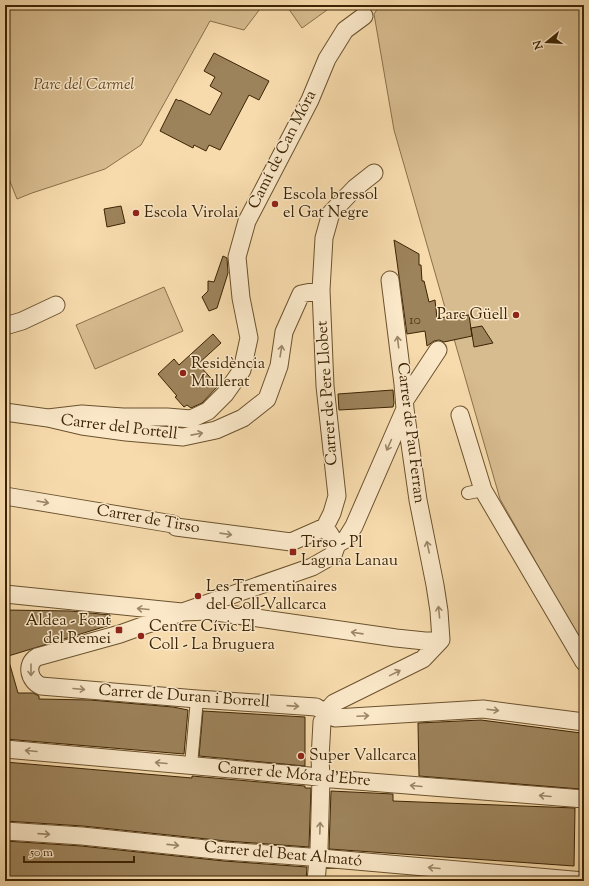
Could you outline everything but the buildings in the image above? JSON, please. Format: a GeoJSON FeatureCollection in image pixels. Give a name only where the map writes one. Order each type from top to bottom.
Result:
{"type":"FeatureCollection","features":[{"type":"Feature","properties":{"kind":"street","name":"Camí de Can Móra"},"geometry":{"type":"LineString","coordinates":[[48,418],[82,414],[191,419],[208,411],[225,394],[242,370],[249,338],[241,298],[237,257],[247,221],[310,100],[327,59],[345,30],[364,16]]}},
{"type":"Feature","properties":{"kind":"street"},"geometry":{"type":"LineString","coordinates":[[321,290],[324,238],[331,213],[355,188],[374,173]]}},
{"type":"Feature","properties":{"kind":"street","name":"Carrer de Pau Ferran"},"geometry":{"type":"LineString","coordinates":[[390,280],[418,500],[435,586],[441,640]]}},
{"type":"Feature","properties":{"kind":"street","name":"Carrer del Portell"},"geometry":{"type":"LineString","coordinates":[[5,412],[48,418],[82,426],[156,439],[183,437],[216,430],[243,418],[267,399],[279,366],[284,332],[301,294],[321,290]]}},
{"type":"Feature","properties":{"kind":"street","name":"Carrer de Pere Llobet"},"geometry":{"type":"LineString","coordinates":[[321,290],[325,386],[337,496],[332,513],[325,527]]}},
{"type":"Feature","properties":{"kind":"street"},"geometry":{"type":"LineString","coordinates":[[5,326],[22,321],[56,305]]}},
{"type":"Feature","properties":{"kind":"street"},"geometry":{"type":"LineString","coordinates":[[182,612],[312,567],[333,555],[337,544],[346,539],[354,526],[405,404],[438,350]]}},
{"type":"Feature","properties":{"kind":"street"},"geometry":{"type":"LineString","coordinates":[[460,415],[476,492],[584,662]]}},
{"type":"Feature","properties":{"kind":"street","name":"Carrer de Tirso"},"geometry":{"type":"LineString","coordinates":[[5,496],[173,524],[176,527],[291,542],[325,527]]}},
{"type":"Feature","properties":{"kind":"street"},"geometry":{"type":"LineString","coordinates":[[325,527],[337,544]]}},
{"type":"Feature","properties":{"kind":"street"},"geometry":{"type":"LineString","coordinates":[[5,594],[182,612],[210,611],[396,638],[425,641],[441,640]]}},
{"type":"Feature","properties":{"kind":"street","name":"Carrer de Duran i Borrell"},"geometry":{"type":"LineString","coordinates":[[182,612],[120,634],[35,658],[30,666],[30,672],[35,684],[41,686],[197,699],[316,707],[335,718],[483,709],[584,722]]}},
{"type":"Feature","properties":{"kind":"street"},"geometry":{"type":"LineString","coordinates":[[316,881],[319,849],[321,777],[320,750],[322,722],[326,712],[334,703],[423,659],[441,640]]}},
{"type":"Feature","properties":{"kind":"street"},"geometry":{"type":"LineString","coordinates":[[191,766],[197,699]]}},
{"type":"Feature","properties":{"kind":"street","name":"Carrer de Móra d'Ebre"},"geometry":{"type":"LineString","coordinates":[[5,749],[584,799]]}},
{"type":"Feature","properties":{"kind":"street","name":"Carrer del Beat Almató"},"geometry":{"type":"LineString","coordinates":[[5,831],[82,836],[225,851],[584,881]]}},
{"type":"Feature","properties":{"kind":"green space","name":"Parc del Carmel"},"geometry":{"type":"Polygon","coordinates":[[[5,5],[263,5],[244,30],[210,21],[141,145],[105,169],[17,199],[5,169],[5,5]]]}},
{"type":"Feature","properties":{"kind":"green space"},"geometry":{"type":"Polygon","coordinates":[[[286,5],[334,5],[302,28],[286,5]]]}},
{"type":"Feature","properties":{"kind":"green space","name":"Parc Güell"},"geometry":{"type":"Polygon","coordinates":[[[380,5],[584,5],[584,647],[500,499],[394,130],[374,14],[380,5]]]}},
{"type":"Feature","properties":{"kind":"green space"},"geometry":{"type":"Polygon","coordinates":[[[164,287],[183,331],[95,369],[76,325],[164,287]]]}},
{"type":"Feature","properties":{"kind":"place","name":"Escola bressol el Gat Negre"},"geometry":{"type":"Point","coordinates":[275,204]}},
{"type":"Feature","properties":{"kind":"place","name":"Escola Virolai"},"geometry":{"type":"Point","coordinates":[136,213]}},
{"type":"Feature","properties":{"kind":"place","name":"Parc Güell"},"geometry":{"type":"Point","coordinates":[516,315]}},
{"type":"Feature","properties":{"kind":"place","name":"Residència Mullerat"},"geometry":{"type":"Point","coordinates":[183,373]}},
{"type":"Feature","properties":{"kind":"place","name":"Tirso - Pl Laguna Lanau"},"geometry":{"type":"Point","coordinates":[293,552]}},
{"type":"Feature","properties":{"kind":"place","name":"Les Trementinaires del Coll-Vallcarca"},"geometry":{"type":"Point","coordinates":[198,596]}},
{"type":"Feature","properties":{"kind":"place","name":"Aldea - Font del Remei"},"geometry":{"type":"Point","coordinates":[119,630]}},
{"type":"Feature","properties":{"kind":"place","name":"Centre Cívic El Coll - La Bruguera"},"geometry":{"type":"Point","coordinates":[141,636]}},
{"type":"Feature","properties":{"kind":"place","name":"Super Vallcarca"},"geometry":{"type":"Point","coordinates":[301,756]}}]}
